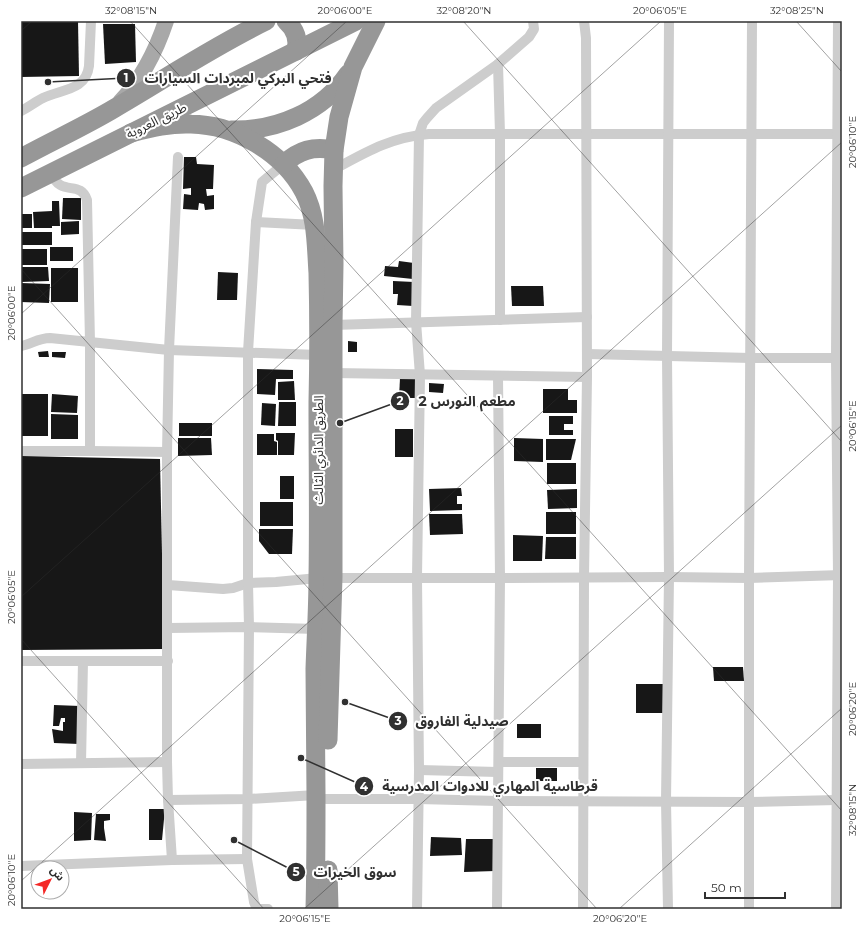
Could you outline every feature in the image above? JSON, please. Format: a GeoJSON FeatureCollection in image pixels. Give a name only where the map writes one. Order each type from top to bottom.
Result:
{"type":"FeatureCollection","features":[{"type":"Feature","properties":{"kind":"highway"},"geometry":{"type":"LineString","coordinates":[[21,158],[114,109],[204,54],[266,21]]}},
{"type":"Feature","properties":{"kind":"highway"},"geometry":{"type":"LineString","coordinates":[[286,21],[296,34],[296,51]]}},
{"type":"Feature","properties":{"kind":"highway","name":"طريق العروبة"},"geometry":{"type":"LineString","coordinates":[[21,188],[356,21]]}},
{"type":"Feature","properties":{"kind":"highway","name":"الطريق الدائري الثالث"},"geometry":{"type":"LineString","coordinates":[[315,909],[321,797],[333,373],[334,264],[332,186],[334,150],[339,117],[353,67],[376,21]]}},
{"type":"Feature","properties":{"kind":"highway"},"geometry":{"type":"LineString","coordinates":[[226,129],[240,130],[260,128],[280,124],[292,119],[316,106],[327,98],[353,67]]}},
{"type":"Feature","properties":{"kind":"highway","name":"الطريق الدائري الثالث"},"geometry":{"type":"LineString","coordinates":[[132,133],[154,127],[182,124],[206,125],[226,129],[257,144],[284,164],[299,182],[313,214],[315,225],[318,290],[326,578],[317,629],[315,668],[321,797],[329,909]]}},
{"type":"Feature","properties":{"kind":"highway"},"geometry":{"type":"LineString","coordinates":[[284,164],[296,154],[311,149],[334,150]]}},
{"type":"Feature","properties":{"kind":"main road"},"geometry":{"type":"LineString","coordinates":[[114,109],[142,74],[156,47],[166,21]]}},
{"type":"Feature","properties":{"kind":"street"},"geometry":{"type":"LineString","coordinates":[[21,111],[42,98],[76,86],[84,80],[89,66],[91,21]]}},
{"type":"Feature","properties":{"kind":"street"},"geometry":{"type":"LineString","coordinates":[[417,909],[419,770],[417,578],[420,375],[416,322],[419,135],[426,118],[436,108],[498,64],[529,37],[534,30],[533,21]]}},
{"type":"Feature","properties":{"kind":"street"},"geometry":{"type":"LineString","coordinates":[[583,909],[584,578],[587,377],[586,38],[584,21]]}},
{"type":"Feature","properties":{"kind":"street"},"geometry":{"type":"LineString","coordinates":[[668,909],[666,801],[669,577],[669,21]]}},
{"type":"Feature","properties":{"kind":"street"},"geometry":{"type":"LineString","coordinates":[[749,909],[748,802],[752,21]]}},
{"type":"Feature","properties":{"kind":"street"},"geometry":{"type":"LineString","coordinates":[[836,909],[840,575],[840,134],[838,21]]}},
{"type":"Feature","properties":{"kind":"street"},"geometry":{"type":"LineString","coordinates":[[498,64],[500,134],[500,320]]}},
{"type":"Feature","properties":{"kind":"street"},"geometry":{"type":"LineString","coordinates":[[333,170],[384,144],[419,135],[840,134]]}},
{"type":"Feature","properties":{"kind":"street"},"geometry":{"type":"LineString","coordinates":[[172,860],[168,800],[167,452],[169,350],[178,157]]}},
{"type":"Feature","properties":{"kind":"street"},"geometry":{"type":"LineString","coordinates":[[268,909],[256,909],[247,859],[249,627],[248,352],[256,222],[262,182],[284,164]]}},
{"type":"Feature","properties":{"kind":"street"},"geometry":{"type":"LineString","coordinates":[[51,173],[58,184],[66,188],[80,190],[88,200],[90,451]]}},
{"type":"Feature","properties":{"kind":"street"},"geometry":{"type":"LineString","coordinates":[[256,222],[315,225]]}},
{"type":"Feature","properties":{"kind":"street"},"geometry":{"type":"LineString","coordinates":[[333,325],[587,317]]}},
{"type":"Feature","properties":{"kind":"street"},"geometry":{"type":"LineString","coordinates":[[21,346],[46,338],[169,350],[319,355]]}},
{"type":"Feature","properties":{"kind":"street"},"geometry":{"type":"LineString","coordinates":[[587,354],[751,358],[839,358]]}},
{"type":"Feature","properties":{"kind":"street"},"geometry":{"type":"LineString","coordinates":[[333,373],[587,377]]}},
{"type":"Feature","properties":{"kind":"street"},"geometry":{"type":"LineString","coordinates":[[497,909],[500,578],[498,376]]}},
{"type":"Feature","properties":{"kind":"street"},"geometry":{"type":"LineString","coordinates":[[21,451],[167,452]]}},
{"type":"Feature","properties":{"kind":"street"},"geometry":{"type":"LineString","coordinates":[[168,585],[223,589],[233,588],[248,583],[326,578],[749,578],[840,575]]}},
{"type":"Feature","properties":{"kind":"street"},"geometry":{"type":"LineString","coordinates":[[168,628],[249,627],[317,629]]}},
{"type":"Feature","properties":{"kind":"street"},"geometry":{"type":"LineString","coordinates":[[21,661],[168,661]]}},
{"type":"Feature","properties":{"kind":"street"},"geometry":{"type":"LineString","coordinates":[[81,763],[83,661]]}},
{"type":"Feature","properties":{"kind":"street"},"geometry":{"type":"LineString","coordinates":[[21,764],[168,762]]}},
{"type":"Feature","properties":{"kind":"street"},"geometry":{"type":"LineString","coordinates":[[419,770],[583,762]]}},
{"type":"Feature","properties":{"kind":"street"},"geometry":{"type":"LineString","coordinates":[[168,800],[248,800],[321,797],[498,801],[748,802],[837,800]]}},
{"type":"Feature","properties":{"kind":"street"},"geometry":{"type":"LineString","coordinates":[[21,866],[172,860],[247,859]]}},
{"type":"Feature","properties":{"kind":"building"},"geometry":{"type":"Polygon","coordinates":[[[21,21],[78,21],[79,76],[21,77],[21,21]]]}},
{"type":"Feature","properties":{"kind":"building"},"geometry":{"type":"Polygon","coordinates":[[[103,24],[135,24],[136,62],[105,64],[103,24]]]}},
{"type":"Feature","properties":{"kind":"building"},"geometry":{"type":"Polygon","coordinates":[[[184,157],[196,157],[197,164],[214,165],[213,189],[206,189],[207,196],[214,195],[214,209],[205,210],[204,204],[199,203],[198,210],[183,209],[184,194],[191,195],[191,188],[183,189],[184,157]]]}},
{"type":"Feature","properties":{"kind":"building"},"geometry":{"type":"Polygon","coordinates":[[[63,198],[81,198],[81,220],[62,219],[63,198]]]}},
{"type":"Feature","properties":{"kind":"building"},"geometry":{"type":"Polygon","coordinates":[[[52,201],[59,201],[60,226],[52,226],[52,228],[34,228],[33,212],[52,211],[52,201]]]}},
{"type":"Feature","properties":{"kind":"building"},"geometry":{"type":"Polygon","coordinates":[[[21,214],[32,214],[32,228],[22,228],[21,214]]]}},
{"type":"Feature","properties":{"kind":"building"},"geometry":{"type":"Polygon","coordinates":[[[79,221],[79,234],[61,235],[61,222],[79,221]]]}},
{"type":"Feature","properties":{"kind":"building"},"geometry":{"type":"Polygon","coordinates":[[[21,232],[52,232],[52,245],[21,245],[21,232]]]}},
{"type":"Feature","properties":{"kind":"building"},"geometry":{"type":"Polygon","coordinates":[[[50,247],[73,247],[73,261],[50,261],[50,247]]]}},
{"type":"Feature","properties":{"kind":"building"},"geometry":{"type":"Polygon","coordinates":[[[21,249],[47,249],[47,265],[21,265],[21,249]]]}},
{"type":"Feature","properties":{"kind":"building"},"geometry":{"type":"Polygon","coordinates":[[[399,261],[414,263],[413,279],[384,276],[385,266],[398,267],[399,261]]]}},
{"type":"Feature","properties":{"kind":"building"},"geometry":{"type":"Polygon","coordinates":[[[21,267],[48,267],[49,281],[21,282],[21,267]]]}},
{"type":"Feature","properties":{"kind":"building"},"geometry":{"type":"Polygon","coordinates":[[[51,268],[78,268],[78,302],[51,302],[51,268]]]}},
{"type":"Feature","properties":{"kind":"building"},"geometry":{"type":"Polygon","coordinates":[[[218,272],[238,273],[237,300],[217,300],[218,272]]]}},
{"type":"Feature","properties":{"kind":"building"},"geometry":{"type":"Polygon","coordinates":[[[393,281],[414,282],[413,306],[397,305],[398,294],[393,294],[393,281]]]}},
{"type":"Feature","properties":{"kind":"building"},"geometry":{"type":"Polygon","coordinates":[[[21,283],[50,284],[49,303],[21,302],[21,283]]]}},
{"type":"Feature","properties":{"kind":"building"},"geometry":{"type":"Polygon","coordinates":[[[511,286],[543,286],[544,306],[512,306],[511,286]]]}},
{"type":"Feature","properties":{"kind":"building"},"geometry":{"type":"Polygon","coordinates":[[[348,341],[357,342],[357,352],[348,352],[348,341]]]}},
{"type":"Feature","properties":{"kind":"building"},"geometry":{"type":"Polygon","coordinates":[[[48,351],[49,357],[39,357],[38,352],[48,351]]]}},
{"type":"Feature","properties":{"kind":"building"},"geometry":{"type":"Polygon","coordinates":[[[52,352],[66,352],[65,358],[52,357],[52,352]]]}},
{"type":"Feature","properties":{"kind":"building"},"geometry":{"type":"Polygon","coordinates":[[[257,369],[293,370],[293,379],[276,379],[275,395],[257,394],[257,369]]]}},
{"type":"Feature","properties":{"kind":"building"},"geometry":{"type":"Polygon","coordinates":[[[400,378],[416,378],[415,398],[399,398],[400,378]]]}},
{"type":"Feature","properties":{"kind":"building"},"geometry":{"type":"Polygon","coordinates":[[[294,381],[295,400],[278,400],[278,382],[294,381]]]}},
{"type":"Feature","properties":{"kind":"building"},"geometry":{"type":"Polygon","coordinates":[[[429,383],[444,384],[443,393],[429,392],[429,383]]]}},
{"type":"Feature","properties":{"kind":"building"},"geometry":{"type":"Polygon","coordinates":[[[543,389],[568,389],[568,400],[577,400],[577,413],[543,413],[543,389]]]}},
{"type":"Feature","properties":{"kind":"building"},"geometry":{"type":"Polygon","coordinates":[[[21,394],[48,394],[48,436],[21,436],[21,394]]]}},
{"type":"Feature","properties":{"kind":"building"},"geometry":{"type":"Polygon","coordinates":[[[52,394],[78,396],[77,413],[51,412],[52,394]]]}},
{"type":"Feature","properties":{"kind":"building"},"geometry":{"type":"Polygon","coordinates":[[[279,402],[296,402],[296,426],[278,426],[279,402]]]}},
{"type":"Feature","properties":{"kind":"building"},"geometry":{"type":"Polygon","coordinates":[[[262,403],[276,404],[275,426],[261,425],[262,403]]]}},
{"type":"Feature","properties":{"kind":"building"},"geometry":{"type":"Polygon","coordinates":[[[51,414],[78,415],[78,439],[51,439],[51,414]]]}},
{"type":"Feature","properties":{"kind":"building"},"geometry":{"type":"Polygon","coordinates":[[[549,416],[573,416],[573,424],[564,424],[564,430],[573,430],[573,435],[549,435],[549,416]]]}},
{"type":"Feature","properties":{"kind":"building"},"geometry":{"type":"Polygon","coordinates":[[[179,423],[212,423],[212,436],[179,436],[179,423]]]}},
{"type":"Feature","properties":{"kind":"building"},"geometry":{"type":"Polygon","coordinates":[[[395,429],[413,429],[413,457],[395,457],[395,429]]]}},
{"type":"Feature","properties":{"kind":"building"},"geometry":{"type":"Polygon","coordinates":[[[276,433],[295,433],[294,455],[278,455],[278,441],[276,440],[276,433]]]}},
{"type":"Feature","properties":{"kind":"building"},"geometry":{"type":"Polygon","coordinates":[[[257,434],[274,434],[274,441],[277,442],[277,455],[257,455],[257,434]]]}},
{"type":"Feature","properties":{"kind":"building"},"geometry":{"type":"Polygon","coordinates":[[[178,438],[211,438],[212,455],[178,456],[178,438]]]}},
{"type":"Feature","properties":{"kind":"building"},"geometry":{"type":"Polygon","coordinates":[[[514,438],[543,439],[543,462],[514,461],[514,438]]]}},
{"type":"Feature","properties":{"kind":"building"},"geometry":{"type":"Polygon","coordinates":[[[546,439],[576,439],[571,460],[546,460],[546,439]]]}},
{"type":"Feature","properties":{"kind":"building"},"geometry":{"type":"Polygon","coordinates":[[[21,456],[160,459],[164,649],[21,650],[21,456]]]}},
{"type":"Feature","properties":{"kind":"building"},"geometry":{"type":"Polygon","coordinates":[[[547,463],[576,463],[576,484],[547,484],[547,463]]]}},
{"type":"Feature","properties":{"kind":"building"},"geometry":{"type":"Polygon","coordinates":[[[280,476],[294,476],[294,499],[280,499],[280,476]]]}},
{"type":"Feature","properties":{"kind":"building"},"geometry":{"type":"Polygon","coordinates":[[[461,488],[462,496],[457,496],[457,504],[462,504],[462,510],[430,511],[429,489],[461,488]]]}},
{"type":"Feature","properties":{"kind":"building"},"geometry":{"type":"Polygon","coordinates":[[[577,489],[577,508],[548,509],[547,490],[577,489]]]}},
{"type":"Feature","properties":{"kind":"building"},"geometry":{"type":"Polygon","coordinates":[[[260,502],[293,502],[293,526],[260,526],[260,502]]]}},
{"type":"Feature","properties":{"kind":"building"},"geometry":{"type":"Polygon","coordinates":[[[546,512],[576,512],[576,534],[546,534],[546,512]]]}},
{"type":"Feature","properties":{"kind":"building"},"geometry":{"type":"Polygon","coordinates":[[[429,514],[462,514],[463,534],[430,535],[429,514]]]}},
{"type":"Feature","properties":{"kind":"building"},"geometry":{"type":"Polygon","coordinates":[[[259,529],[293,529],[292,554],[269,554],[259,541],[259,529]]]}},
{"type":"Feature","properties":{"kind":"building"},"geometry":{"type":"Polygon","coordinates":[[[513,535],[543,536],[542,561],[513,561],[513,535]]]}},
{"type":"Feature","properties":{"kind":"building"},"geometry":{"type":"Polygon","coordinates":[[[546,537],[576,537],[576,559],[545,559],[546,537]]]}},
{"type":"Feature","properties":{"kind":"building"},"geometry":{"type":"Polygon","coordinates":[[[713,667],[743,667],[744,681],[714,681],[713,667]]]}},
{"type":"Feature","properties":{"kind":"building"},"geometry":{"type":"Polygon","coordinates":[[[636,684],[664,684],[664,713],[636,713],[636,684]]]}},
{"type":"Feature","properties":{"kind":"building"},"geometry":{"type":"Polygon","coordinates":[[[54,705],[80,706],[79,744],[54,743],[52,729],[63,731],[63,722],[65,722],[65,718],[61,718],[59,726],[53,726],[54,705]]]}},
{"type":"Feature","properties":{"kind":"building"},"geometry":{"type":"Polygon","coordinates":[[[517,724],[541,724],[541,738],[517,738],[517,724]]]}},
{"type":"Feature","properties":{"kind":"building"},"geometry":{"type":"Polygon","coordinates":[[[536,768],[557,768],[557,781],[536,781],[536,768]]]}},
{"type":"Feature","properties":{"kind":"building"},"geometry":{"type":"Polygon","coordinates":[[[149,809],[165,809],[162,840],[149,840],[149,809]]]}},
{"type":"Feature","properties":{"kind":"building"},"geometry":{"type":"Polygon","coordinates":[[[74,812],[92,813],[91,840],[74,841],[74,812]]]}},
{"type":"Feature","properties":{"kind":"building"},"geometry":{"type":"Polygon","coordinates":[[[96,814],[110,814],[110,820],[104,821],[106,841],[94,840],[96,814]]]}},
{"type":"Feature","properties":{"kind":"building"},"geometry":{"type":"Polygon","coordinates":[[[431,837],[461,838],[462,855],[430,856],[431,837]]]}},
{"type":"Feature","properties":{"kind":"building"},"geometry":{"type":"Polygon","coordinates":[[[466,839],[494,839],[495,871],[464,872],[466,839]]]}},
{"type":"Feature","properties":{"kind":"place","name":"فتحي البركي لمبردات السيارات"},"geometry":{"type":"Point","coordinates":[48,82]}},
{"type":"Feature","properties":{"kind":"place","name":"مطعم النورس 2"},"geometry":{"type":"Point","coordinates":[340,423]}},
{"type":"Feature","properties":{"kind":"place","name":"صيدلية الفاروق"},"geometry":{"type":"Point","coordinates":[345,702]}},
{"type":"Feature","properties":{"kind":"place","name":"قرطاسية المهاري للادوات المدرسية"},"geometry":{"type":"Point","coordinates":[301,758]}},
{"type":"Feature","properties":{"kind":"place","name":"سوق الخيرات"},"geometry":{"type":"Point","coordinates":[234,840]}}]}
